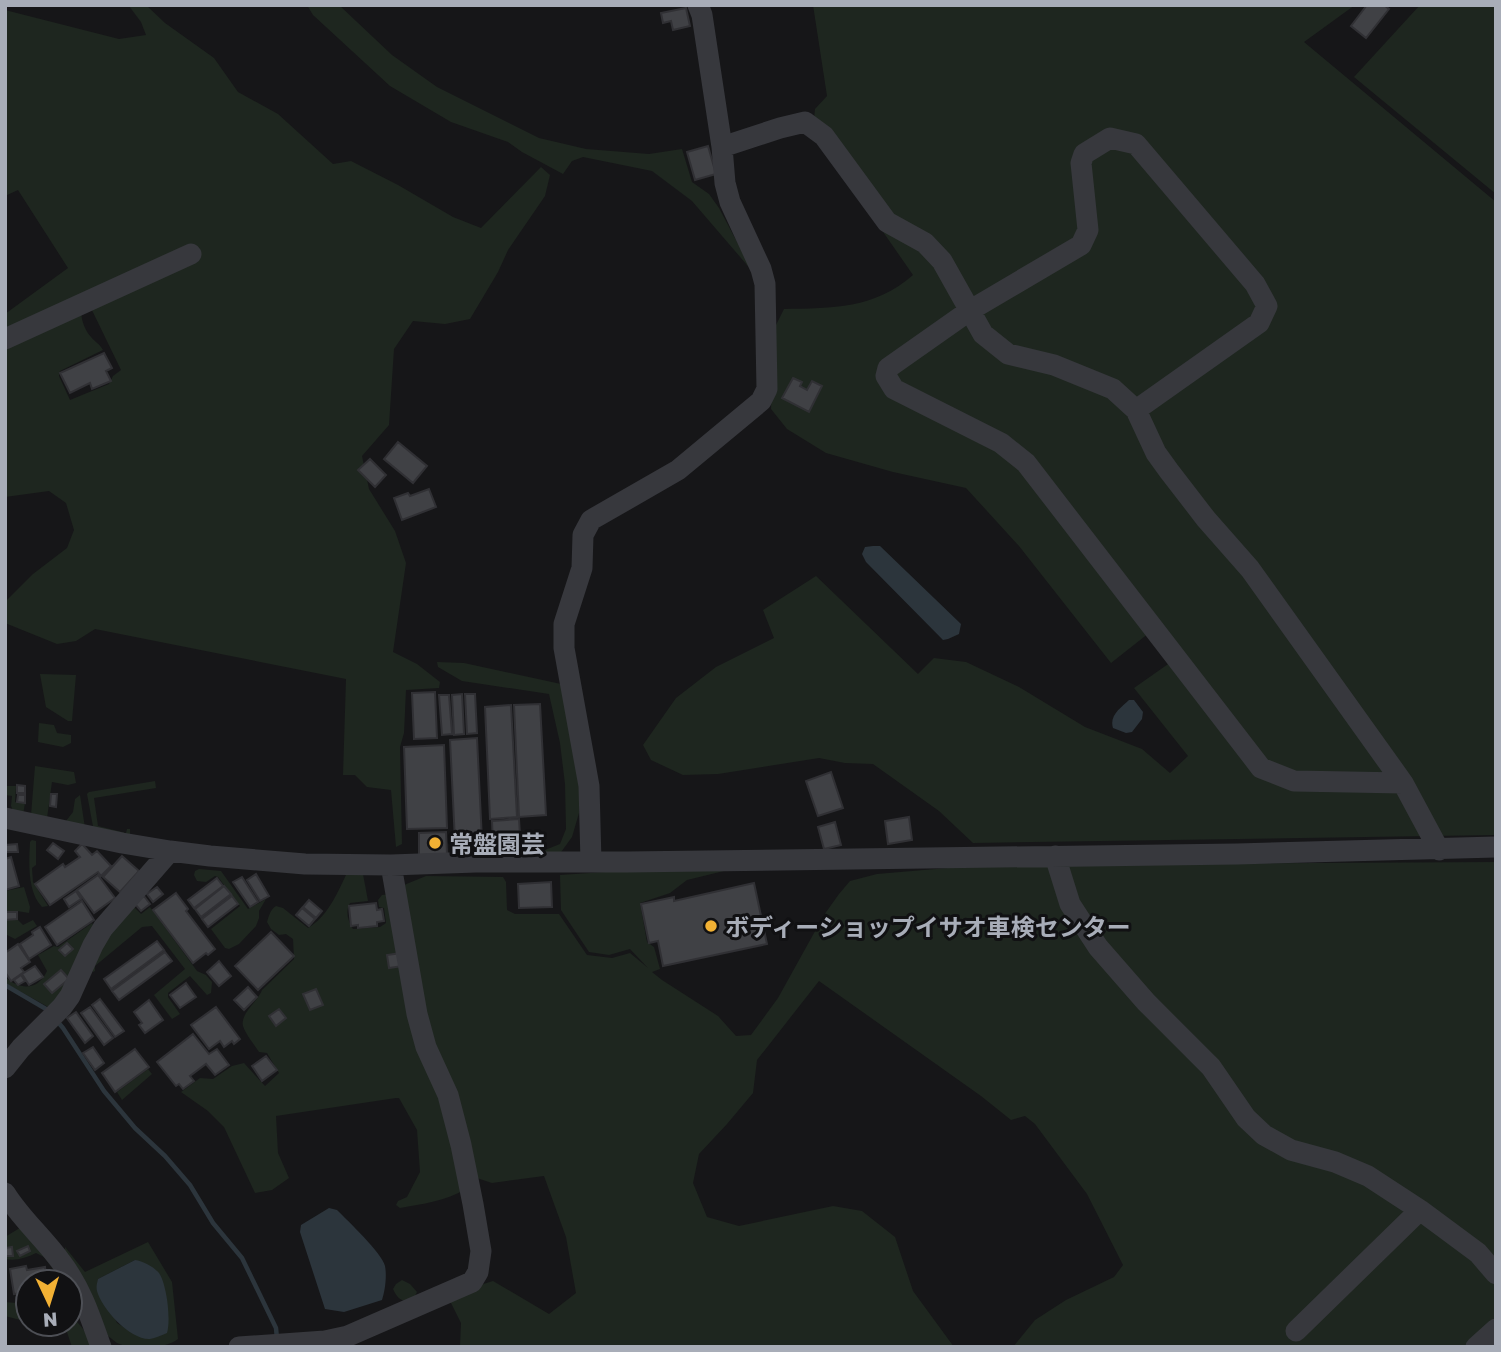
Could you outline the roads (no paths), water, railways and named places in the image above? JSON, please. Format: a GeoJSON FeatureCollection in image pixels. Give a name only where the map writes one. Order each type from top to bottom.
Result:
{"type":"FeatureCollection","features":[{"type":"Feature","properties":{"kind":"street"},"geometry":{"type":"LineString","coordinates":[[592,862],[589,786],[564,649],[564,624],[582,568],[585,527],[591,520],[678,470],[761,401],[767,389],[765,284],[761,269],[730,202],[725,183],[702,15],[698,5]]}},
{"type":"Feature","properties":{"kind":"street"},"geometry":{"type":"LineString","coordinates":[[722,147],[805,122],[813,127],[824,136],[887,222],[925,243],[942,261],[983,334],[1008,354],[1054,365],[1113,389],[1136,410],[1156,453],[1206,519],[1250,569],[1403,783],[1439,849]]}},
{"type":"Feature","properties":{"kind":"street"},"geometry":{"type":"LineString","coordinates":[[1136,410],[1259,323],[1266,306],[1255,284],[1136,144],[1110,138],[1084,154],[1081,163],[1087,230],[1082,245],[969,311],[888,368],[886,376],[894,389],[1001,443],[1026,463],[1261,768],[1294,781],[1403,783]]}},
{"type":"Feature","properties":{"kind":"street"},"geometry":{"type":"LineString","coordinates":[[5,339],[191,254]]}},
{"type":"Feature","properties":{"kind":"street"},"geometry":{"type":"LineString","coordinates":[[5,818],[170,851],[305,864],[1055,856],[1496,847]]}},
{"type":"Feature","properties":{"kind":"street"},"geometry":{"type":"LineString","coordinates":[[5,1068],[70,996],[103,928],[170,851]]}},
{"type":"Feature","properties":{"kind":"street"},"geometry":{"type":"LineString","coordinates":[[1055,856],[1070,904],[1098,947],[1146,1002],[1211,1067],[1246,1118],[1264,1135],[1292,1150],[1335,1162],[1368,1176],[1478,1253],[1496,1275]]}},
{"type":"Feature","properties":{"kind":"street"},"geometry":{"type":"LineString","coordinates":[[239,1347],[325,1341],[348,1336],[472,1282],[478,1272],[481,1251],[461,1144],[448,1095],[426,1047],[417,1014],[391,865]]}},
{"type":"Feature","properties":{"kind":"street"},"geometry":{"type":"LineString","coordinates":[[5,1194],[60,1260],[79,1288],[101,1347]]}},
{"type":"Feature","properties":{"kind":"street"},"geometry":{"type":"LineString","coordinates":[[1296,1331],[1420,1210]]}},
{"type":"Feature","properties":{"kind":"street"},"geometry":{"type":"LineString","coordinates":[[1476,1347],[1496,1329]]}},
{"type":"Feature","properties":{"kind":"waterway"},"geometry":{"type":"LineString","coordinates":[[5,985],[49,1012]]}},
{"type":"Feature","properties":{"kind":"waterway"},"geometry":{"type":"LineString","coordinates":[[57,1021],[104,1091],[135,1128],[165,1156],[190,1185],[213,1223],[242,1258],[276,1328],[277,1339]]}},
{"type":"Feature","properties":{"kind":"place","name":"常盤園芸"},"geometry":{"type":"Point","coordinates":[435,843]}},
{"type":"Feature","properties":{"kind":"place","name":"ボディーショップイサオ車検センター"},"geometry":{"type":"Point","coordinates":[711,926]}}]}
